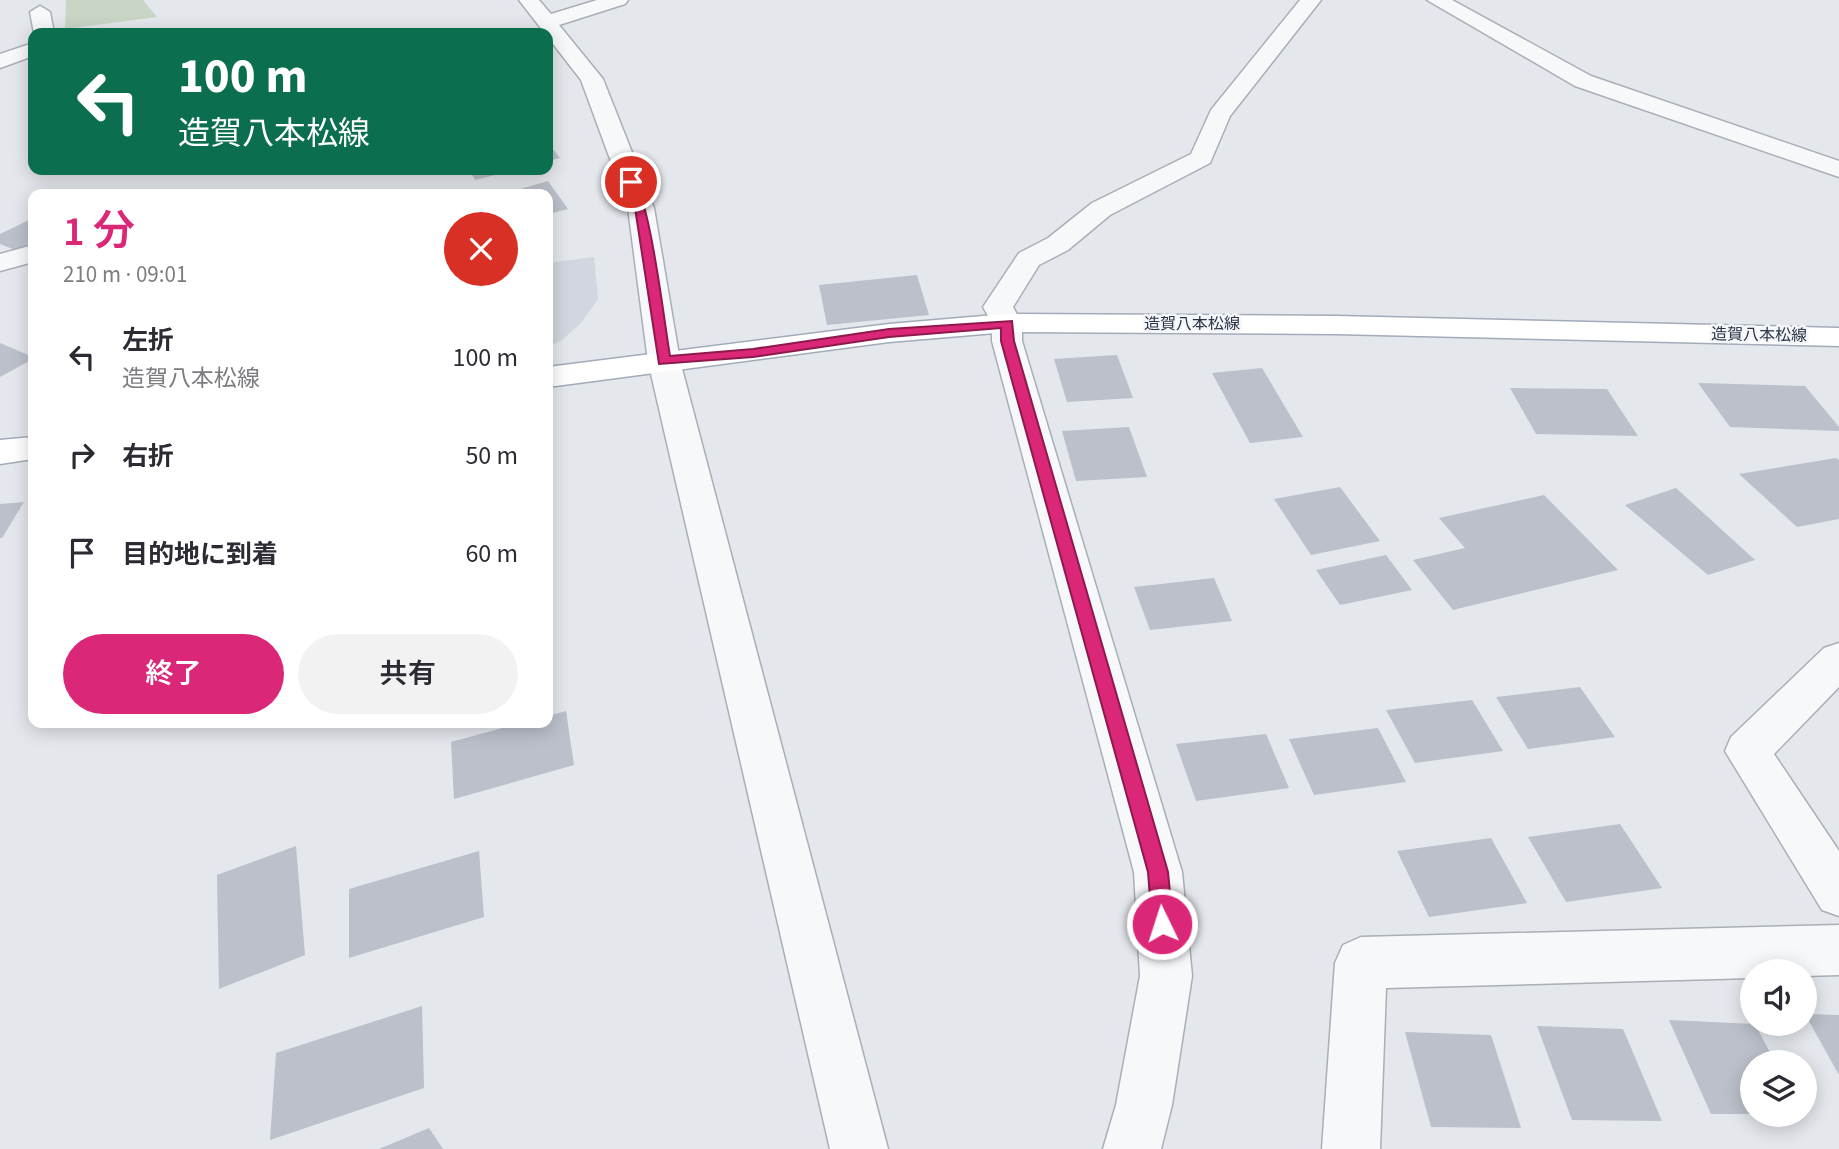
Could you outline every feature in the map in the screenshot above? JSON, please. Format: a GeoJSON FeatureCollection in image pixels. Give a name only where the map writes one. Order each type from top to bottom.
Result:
{"type":"FeatureCollection","features":[{"type":"Feature","properties":{"kind":"main road","name":"造賀八本松線"},"geometry":{"type":"LineString","coordinates":[[553,376],[664,361],[753,353],[889,333],[1007,323],[1336,325],[1839,337]]}},
{"type":"Feature","properties":{"kind":"main road"},"geometry":{"type":"LineString","coordinates":[[0,452],[28,449]]}},
{"type":"Feature","properties":{"kind":"street"},"geometry":{"type":"LineString","coordinates":[[529,0],[552,28]]}},
{"type":"Feature","properties":{"kind":"street"},"geometry":{"type":"LineString","coordinates":[[547,22],[618,0]]}},
{"type":"Feature","properties":{"kind":"street"},"geometry":{"type":"LineString","coordinates":[[1132,1149],[1144,1105],[1166,976],[1158,872],[1007,341],[1007,323],[998,307],[1029,259],[1058,244],[1101,209],[1201,158],[1219,115],[1278,37],[1311,0]]}},
{"type":"Feature","properties":{"kind":"street"},"geometry":{"type":"LineString","coordinates":[[1437,0],[1583,81],[1839,169]]}},
{"type":"Feature","properties":{"kind":"street"},"geometry":{"type":"LineString","coordinates":[[40,12],[43,28]]}},
{"type":"Feature","properties":{"kind":"street"},"geometry":{"type":"LineString","coordinates":[[553,30],[592,79],[641,208],[664,361],[859,1149]]}},
{"type":"Feature","properties":{"kind":"street"},"geometry":{"type":"LineString","coordinates":[[0,62],[28,51]]}},
{"type":"Feature","properties":{"kind":"street"},"geometry":{"type":"LineString","coordinates":[[0,262],[28,254]]}},
{"type":"Feature","properties":{"kind":"street"},"geometry":{"type":"LineString","coordinates":[[1839,660],[1746,751],[1839,892]]}},
{"type":"Feature","properties":{"kind":"street"},"geometry":{"type":"LineString","coordinates":[[1351,1149],[1361,963],[1839,950]]}},
{"type":"Feature","properties":{"kind":"shaded area"},"geometry":{"type":"Polygon","coordinates":[[[594,257],[598,299],[581,323],[553,344],[553,262],[594,257]]]}},
{"type":"Feature","properties":{"kind":"green space"},"geometry":{"type":"Polygon","coordinates":[[[66,0],[143,0],[157,17],[73,28],[65,28],[66,0]]]}},
{"type":"Feature","properties":{"kind":"building"},"geometry":{"type":"Polygon","coordinates":[[[553,149],[560,158],[553,160],[553,149]]]}},
{"type":"Feature","properties":{"kind":"building"},"geometry":{"type":"Polygon","coordinates":[[[472,175],[495,175],[475,180],[472,175]]]}},
{"type":"Feature","properties":{"kind":"building"},"geometry":{"type":"Polygon","coordinates":[[[548,181],[568,209],[553,213],[553,189],[520,189],[548,181]]]}},
{"type":"Feature","properties":{"kind":"building"},"geometry":{"type":"Polygon","coordinates":[[[28,220],[28,246],[18,251],[0,244],[0,234],[28,220]]]}},
{"type":"Feature","properties":{"kind":"building"},"geometry":{"type":"Polygon","coordinates":[[[917,275],[929,315],[827,325],[819,285],[917,275]]]}},
{"type":"Feature","properties":{"kind":"building"},"geometry":{"type":"Polygon","coordinates":[[[0,343],[28,355],[28,362],[0,377],[0,343]]]}},
{"type":"Feature","properties":{"kind":"building"},"geometry":{"type":"Polygon","coordinates":[[[1117,355],[1133,398],[1067,402],[1054,359],[1117,355]]]}},
{"type":"Feature","properties":{"kind":"building"},"geometry":{"type":"Polygon","coordinates":[[[1262,368],[1303,437],[1250,443],[1212,373],[1262,368]]]}},
{"type":"Feature","properties":{"kind":"building"},"geometry":{"type":"Polygon","coordinates":[[[1698,383],[1805,386],[1839,427],[1839,431],[1730,427],[1698,383]]]}},
{"type":"Feature","properties":{"kind":"building"},"geometry":{"type":"Polygon","coordinates":[[[1510,388],[1607,389],[1638,436],[1536,434],[1510,388]]]}},
{"type":"Feature","properties":{"kind":"building"},"geometry":{"type":"Polygon","coordinates":[[[1129,427],[1147,477],[1076,481],[1062,431],[1129,427]]]}},
{"type":"Feature","properties":{"kind":"building"},"geometry":{"type":"Polygon","coordinates":[[[1836,458],[1839,460],[1839,519],[1797,527],[1739,474],[1836,458]]]}},
{"type":"Feature","properties":{"kind":"building"},"geometry":{"type":"Polygon","coordinates":[[[1340,487],[1380,541],[1311,555],[1274,499],[1340,487]]]}},
{"type":"Feature","properties":{"kind":"building"},"geometry":{"type":"Polygon","coordinates":[[[1676,488],[1755,560],[1708,575],[1625,505],[1676,488]]]}},
{"type":"Feature","properties":{"kind":"building"},"geometry":{"type":"Polygon","coordinates":[[[1544,495],[1618,570],[1453,610],[1413,560],[1465,548],[1439,518],[1544,495]]]}},
{"type":"Feature","properties":{"kind":"building"},"geometry":{"type":"Polygon","coordinates":[[[24,502],[2,538],[0,538],[0,504],[24,502]]]}},
{"type":"Feature","properties":{"kind":"building"},"geometry":{"type":"Polygon","coordinates":[[[1386,555],[1412,590],[1340,605],[1316,570],[1386,555]]]}},
{"type":"Feature","properties":{"kind":"building"},"geometry":{"type":"Polygon","coordinates":[[[1214,578],[1232,621],[1150,630],[1134,587],[1214,578]]]}},
{"type":"Feature","properties":{"kind":"building"},"geometry":{"type":"Polygon","coordinates":[[[1580,687],[1615,737],[1528,749],[1496,697],[1580,687]]]}},
{"type":"Feature","properties":{"kind":"building"},"geometry":{"type":"Polygon","coordinates":[[[1472,700],[1503,751],[1415,763],[1386,710],[1472,700]]]}},
{"type":"Feature","properties":{"kind":"building"},"geometry":{"type":"Polygon","coordinates":[[[566,711],[574,765],[454,799],[451,742],[503,728],[553,728],[553,715],[566,711]]]}},
{"type":"Feature","properties":{"kind":"building"},"geometry":{"type":"Polygon","coordinates":[[[1378,728],[1406,782],[1314,795],[1289,739],[1378,728]]]}},
{"type":"Feature","properties":{"kind":"building"},"geometry":{"type":"Polygon","coordinates":[[[1266,734],[1289,788],[1196,801],[1176,744],[1266,734]]]}},
{"type":"Feature","properties":{"kind":"building"},"geometry":{"type":"Polygon","coordinates":[[[1620,824],[1662,888],[1566,902],[1528,837],[1620,824]]]}},
{"type":"Feature","properties":{"kind":"building"},"geometry":{"type":"Polygon","coordinates":[[[1491,838],[1527,903],[1429,917],[1397,851],[1491,838]]]}},
{"type":"Feature","properties":{"kind":"building"},"geometry":{"type":"Polygon","coordinates":[[[296,846],[305,955],[219,989],[217,875],[296,846]]]}},
{"type":"Feature","properties":{"kind":"building"},"geometry":{"type":"Polygon","coordinates":[[[479,851],[484,917],[349,958],[349,889],[479,851]]]}},
{"type":"Feature","properties":{"kind":"building"},"geometry":{"type":"Polygon","coordinates":[[[422,1006],[424,1088],[270,1140],[276,1053],[422,1006]]]}},
{"type":"Feature","properties":{"kind":"building"},"geometry":{"type":"Polygon","coordinates":[[[1817,1014],[1839,1015],[1839,1075],[1817,1036],[1817,1014]]]}},
{"type":"Feature","properties":{"kind":"building"},"geometry":{"type":"Polygon","coordinates":[[[1669,1020],[1740,1023],[1740,1036],[1761,1036],[1769,1050],[1740,1050],[1740,1114],[1711,1114],[1669,1020]]]}},
{"type":"Feature","properties":{"kind":"building"},"geometry":{"type":"Polygon","coordinates":[[[1537,1026],[1623,1029],[1662,1121],[1572,1120],[1537,1026]]]}},
{"type":"Feature","properties":{"kind":"building"},"geometry":{"type":"Polygon","coordinates":[[[1405,1032],[1491,1035],[1521,1128],[1431,1127],[1405,1032]]]}},
{"type":"Feature","properties":{"kind":"building"},"geometry":{"type":"Polygon","coordinates":[[[429,1128],[443,1149],[379,1149],[429,1128]]]}},
{"type":"Feature","properties":{"kind":"route"},"geometry":{"type":"LineString","coordinates":[[631,182],[641,208],[664,361],[753,353],[889,333],[1007,323],[1007,341],[1158,872],[1162,924]]}}]}
